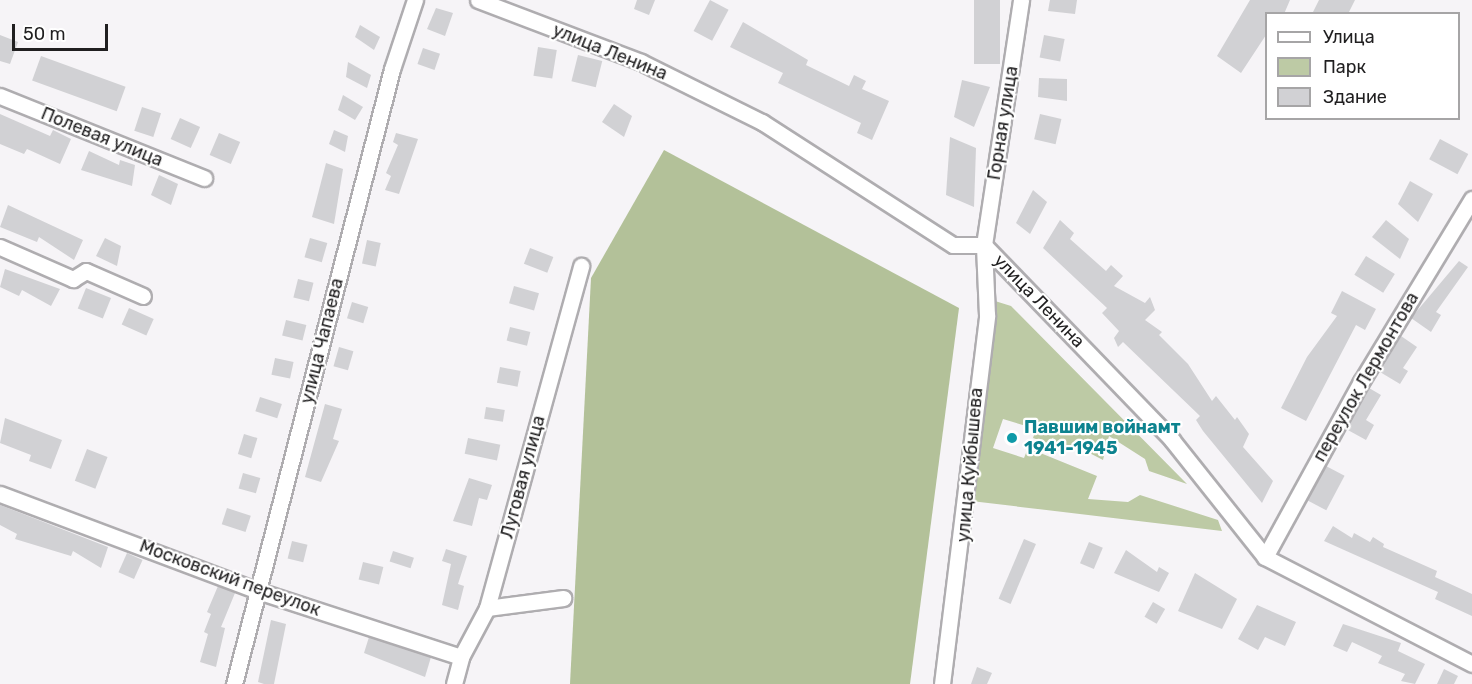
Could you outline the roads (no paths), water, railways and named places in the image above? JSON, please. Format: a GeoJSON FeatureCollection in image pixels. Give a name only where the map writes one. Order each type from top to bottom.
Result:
{"type":"FeatureCollection","features":[{"type":"Feature","properties":{"kind":"street","name":"улица Чапаева"},"geometry":{"type":"LineString","coordinates":[[234,684],[392,69],[415,0]]}},
{"type":"Feature","properties":{"kind":"street","name":"улица Ленина"},"geometry":{"type":"LineString","coordinates":[[478,0],[641,62],[762,122],[953,245],[984,245],[1172,440],[1265,557],[1472,664]]}},
{"type":"Feature","properties":{"kind":"street","name":"Горная улица"},"geometry":{"type":"LineString","coordinates":[[984,245],[1021,0]]}},
{"type":"Feature","properties":{"kind":"street","name":"Полевая улица"},"geometry":{"type":"LineString","coordinates":[[0,96],[204,178]]}},
{"type":"Feature","properties":{"kind":"street","name":"переулок Лермонтова"},"geometry":{"type":"LineString","coordinates":[[1265,557],[1361,382],[1472,199]]}},
{"type":"Feature","properties":{"kind":"street","name":"улица Куйбышева"},"geometry":{"type":"LineString","coordinates":[[942,684],[987,315],[984,245]]}},
{"type":"Feature","properties":{"kind":"street"},"geometry":{"type":"LineString","coordinates":[[0,247],[74,279],[86,270],[143,296]]}},
{"type":"Feature","properties":{"kind":"street","name":"Луговая улица"},"geometry":{"type":"LineString","coordinates":[[454,684],[461,657],[487,608],[581,266]]}},
{"type":"Feature","properties":{"kind":"street","name":"Московский переулок"},"geometry":{"type":"LineString","coordinates":[[0,494],[258,591],[461,657]]}},
{"type":"Feature","properties":{"kind":"street"},"geometry":{"type":"LineString","coordinates":[[487,608],[563,598]]}},
{"type":"Feature","properties":{"kind":"place","name":"Павшим войнамт 1941-1945"},"geometry":{"type":"Point","coordinates":[1012,438]}}]}
